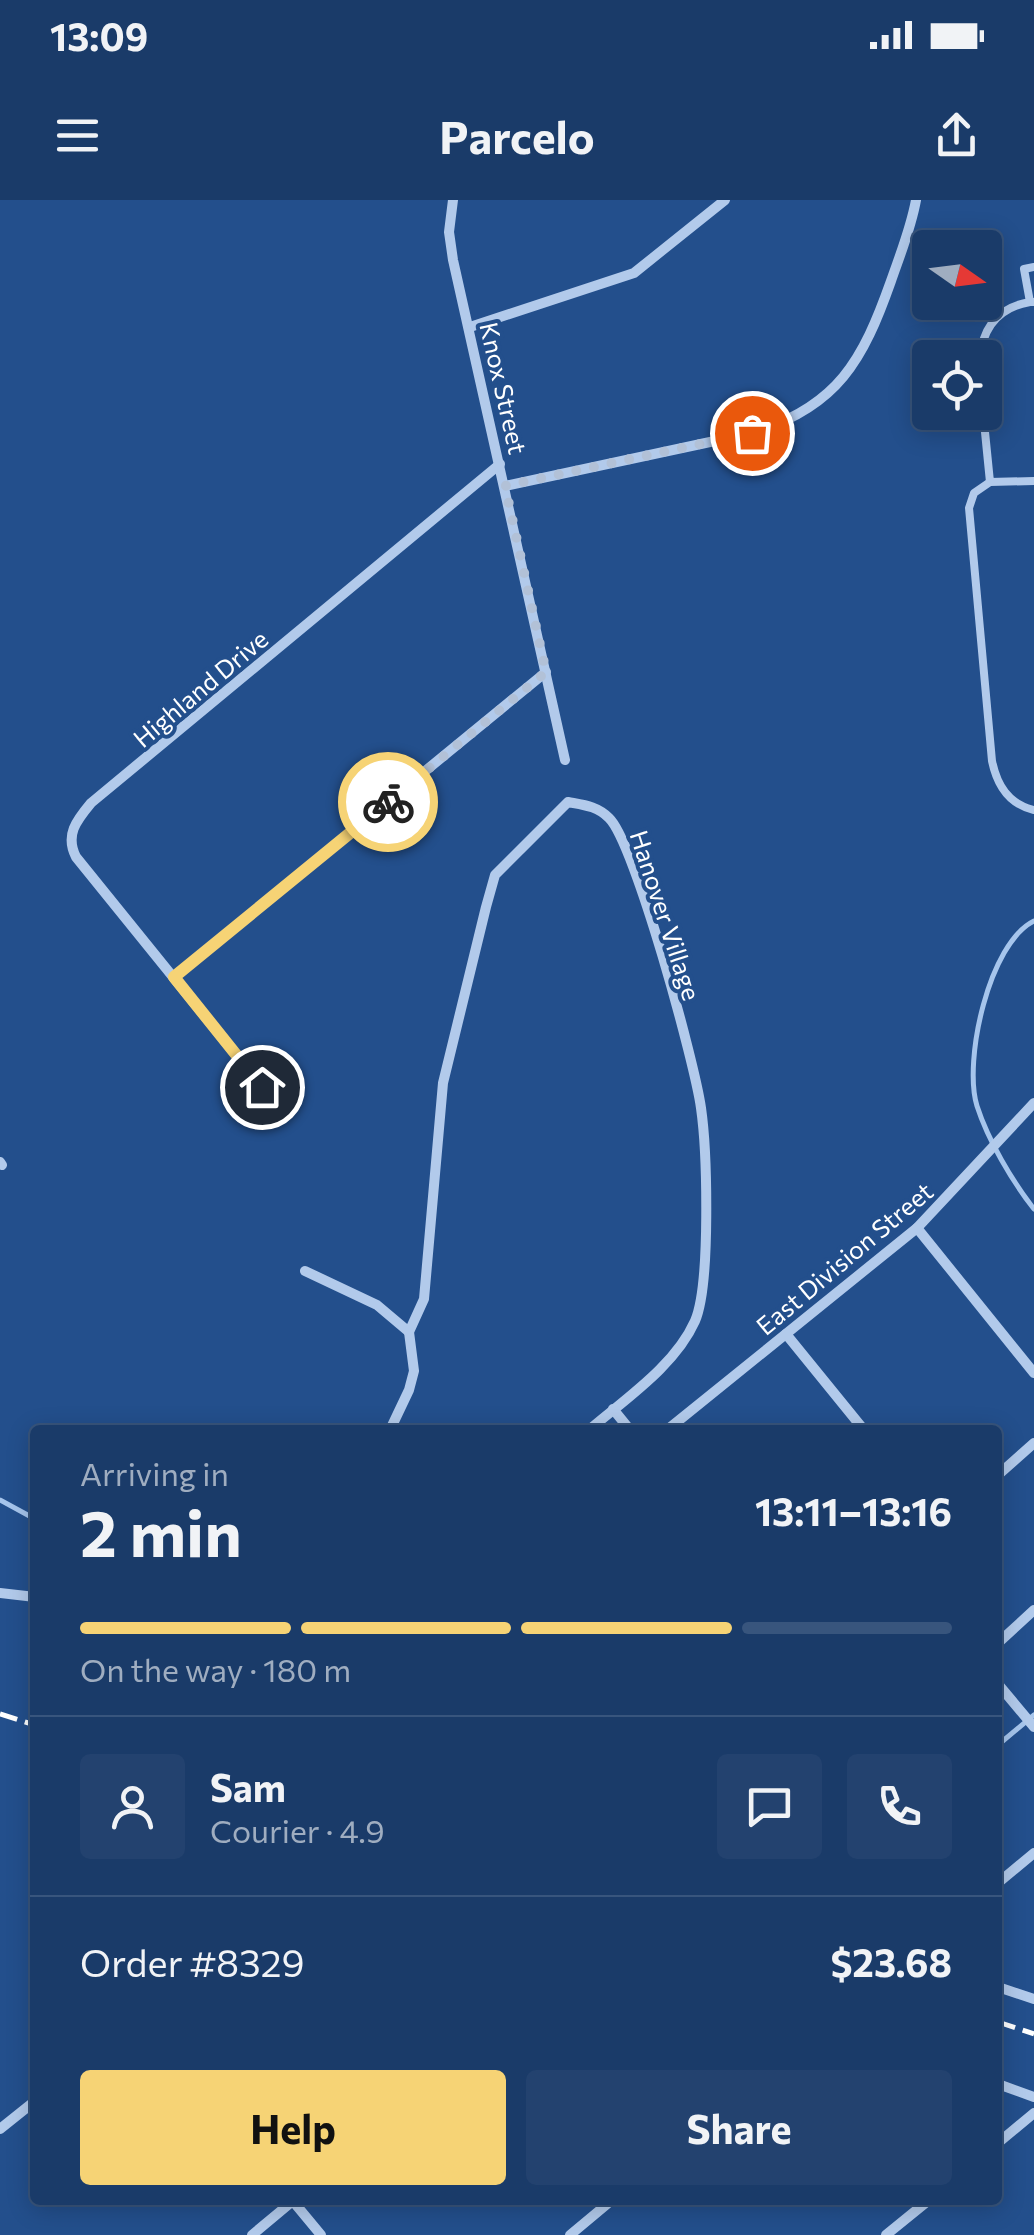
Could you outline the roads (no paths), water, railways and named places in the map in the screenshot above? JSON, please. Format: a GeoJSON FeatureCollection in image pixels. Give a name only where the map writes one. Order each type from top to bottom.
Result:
{"type":"FeatureCollection","features":[{"type":"Feature","properties":{"kind":"street","name":"Knox Street"},"geometry":{"type":"LineString","coordinates":[[453,200],[449,232],[565,760]]}},
{"type":"Feature","properties":{"kind":"street"},"geometry":{"type":"LineString","coordinates":[[470,328],[634,273],[725,200]]}},
{"type":"Feature","properties":{"kind":"street"},"geometry":{"type":"LineString","coordinates":[[505,486],[752,433],[773,426],[822,398],[852,368],[868,344],[916,200]]}},
{"type":"Feature","properties":{"kind":"street","name":"Highland Drive"},"geometry":{"type":"LineString","coordinates":[[262,1087],[76,857],[70,844],[78,819],[500,464]]}},
{"type":"Feature","properties":{"kind":"street"},"geometry":{"type":"LineString","coordinates":[[174,977],[546,672]]}},
{"type":"Feature","properties":{"kind":"street","name":"Hanover Village"},"geometry":{"type":"LineString","coordinates":[[392,1425],[414,1371],[410,1332],[424,1299],[443,1083],[495,875],[568,802],[594,807],[621,833],[673,994],[701,1107],[705,1188],[695,1321],[663,1364],[595,1425]]}},
{"type":"Feature","properties":{"kind":"street","name":"East Division Street"},"geometry":{"type":"LineString","coordinates":[[673,1425],[917,1228],[1034,1103]]}},
{"type":"Feature","properties":{"kind":"street"},"geometry":{"type":"LineString","coordinates":[[917,1228],[1034,1372]]}},
{"type":"Feature","properties":{"kind":"street"},"geometry":{"type":"LineString","coordinates":[[305,1270],[377,1305],[410,1332]]}},
{"type":"Feature","properties":{"kind":"street"},"geometry":{"type":"LineString","coordinates":[[786,1334],[860,1425]]}},
{"type":"Feature","properties":{"kind":"street"},"geometry":{"type":"LineString","coordinates":[[613,1409],[626,1425]]}},
{"type":"Feature","properties":{"kind":"street"},"geometry":{"type":"LineString","coordinates":[[1002,1471],[1034,1443]]}},
{"type":"Feature","properties":{"kind":"street"},"geometry":{"type":"LineString","coordinates":[[0,1593],[30,1596]]}},
{"type":"Feature","properties":{"kind":"street"},"geometry":{"type":"LineString","coordinates":[[1002,1639],[1034,1610]]}},
{"type":"Feature","properties":{"kind":"street"},"geometry":{"type":"LineString","coordinates":[[1002,1689],[1034,1727]]}},
{"type":"Feature","properties":{"kind":"street"},"geometry":{"type":"LineString","coordinates":[[1002,1880],[1034,1853]]}},
{"type":"Feature","properties":{"kind":"street"},"geometry":{"type":"LineString","coordinates":[[1002,1988],[1034,1999]]}},
{"type":"Feature","properties":{"kind":"street"},"geometry":{"type":"LineString","coordinates":[[1002,2085],[1034,2096]]}},
{"type":"Feature","properties":{"kind":"street"},"geometry":{"type":"LineString","coordinates":[[0,2129],[30,2104]]}},
{"type":"Feature","properties":{"kind":"street"},"geometry":{"type":"LineString","coordinates":[[1002,2141],[1034,2114]]}},
{"type":"Feature","properties":{"kind":"street"},"geometry":{"type":"LineString","coordinates":[[252,2235],[287,2205]]}},
{"type":"Feature","properties":{"kind":"street"},"geometry":{"type":"LineString","coordinates":[[297,2205],[321,2235]]}},
{"type":"Feature","properties":{"kind":"street"},"geometry":{"type":"LineString","coordinates":[[570,2235],[606,2205]]}},
{"type":"Feature","properties":{"kind":"street"},"geometry":{"type":"LineString","coordinates":[[886,2235],[922,2205]]}},
{"type":"Feature","properties":{"kind":"lane"},"geometry":{"type":"LineString","coordinates":[[987,340],[996,317],[1007,306],[1032,302],[1024,269],[1034,267]]}},
{"type":"Feature","properties":{"kind":"lane"},"geometry":{"type":"LineString","coordinates":[[984,430],[990,482]]}},
{"type":"Feature","properties":{"kind":"lane"},"geometry":{"type":"LineString","coordinates":[[1034,481],[990,482],[974,493],[969,508],[992,760],[1000,786],[1010,799],[1034,810]]}},
{"type":"Feature","properties":{"kind":"waterway"},"geometry":{"type":"LineString","coordinates":[[1034,921],[1018,933],[992,977],[974,1061],[974,1086],[982,1119],[1009,1173],[1034,1209]]}},
{"type":"Feature","properties":{"kind":"waterway"},"geometry":{"type":"LineString","coordinates":[[0,1500],[30,1516]]}},
{"type":"Feature","properties":{"kind":"waterway"},"geometry":{"type":"LineString","coordinates":[[1002,1742],[1034,1715]]}},
{"type":"Feature","properties":{"kind":"railway"},"geometry":{"type":"LineString","coordinates":[[0,1714],[30,1723]]}},
{"type":"Feature","properties":{"kind":"railway"},"geometry":{"type":"LineString","coordinates":[[1002,2023],[1034,2034]]}}]}
